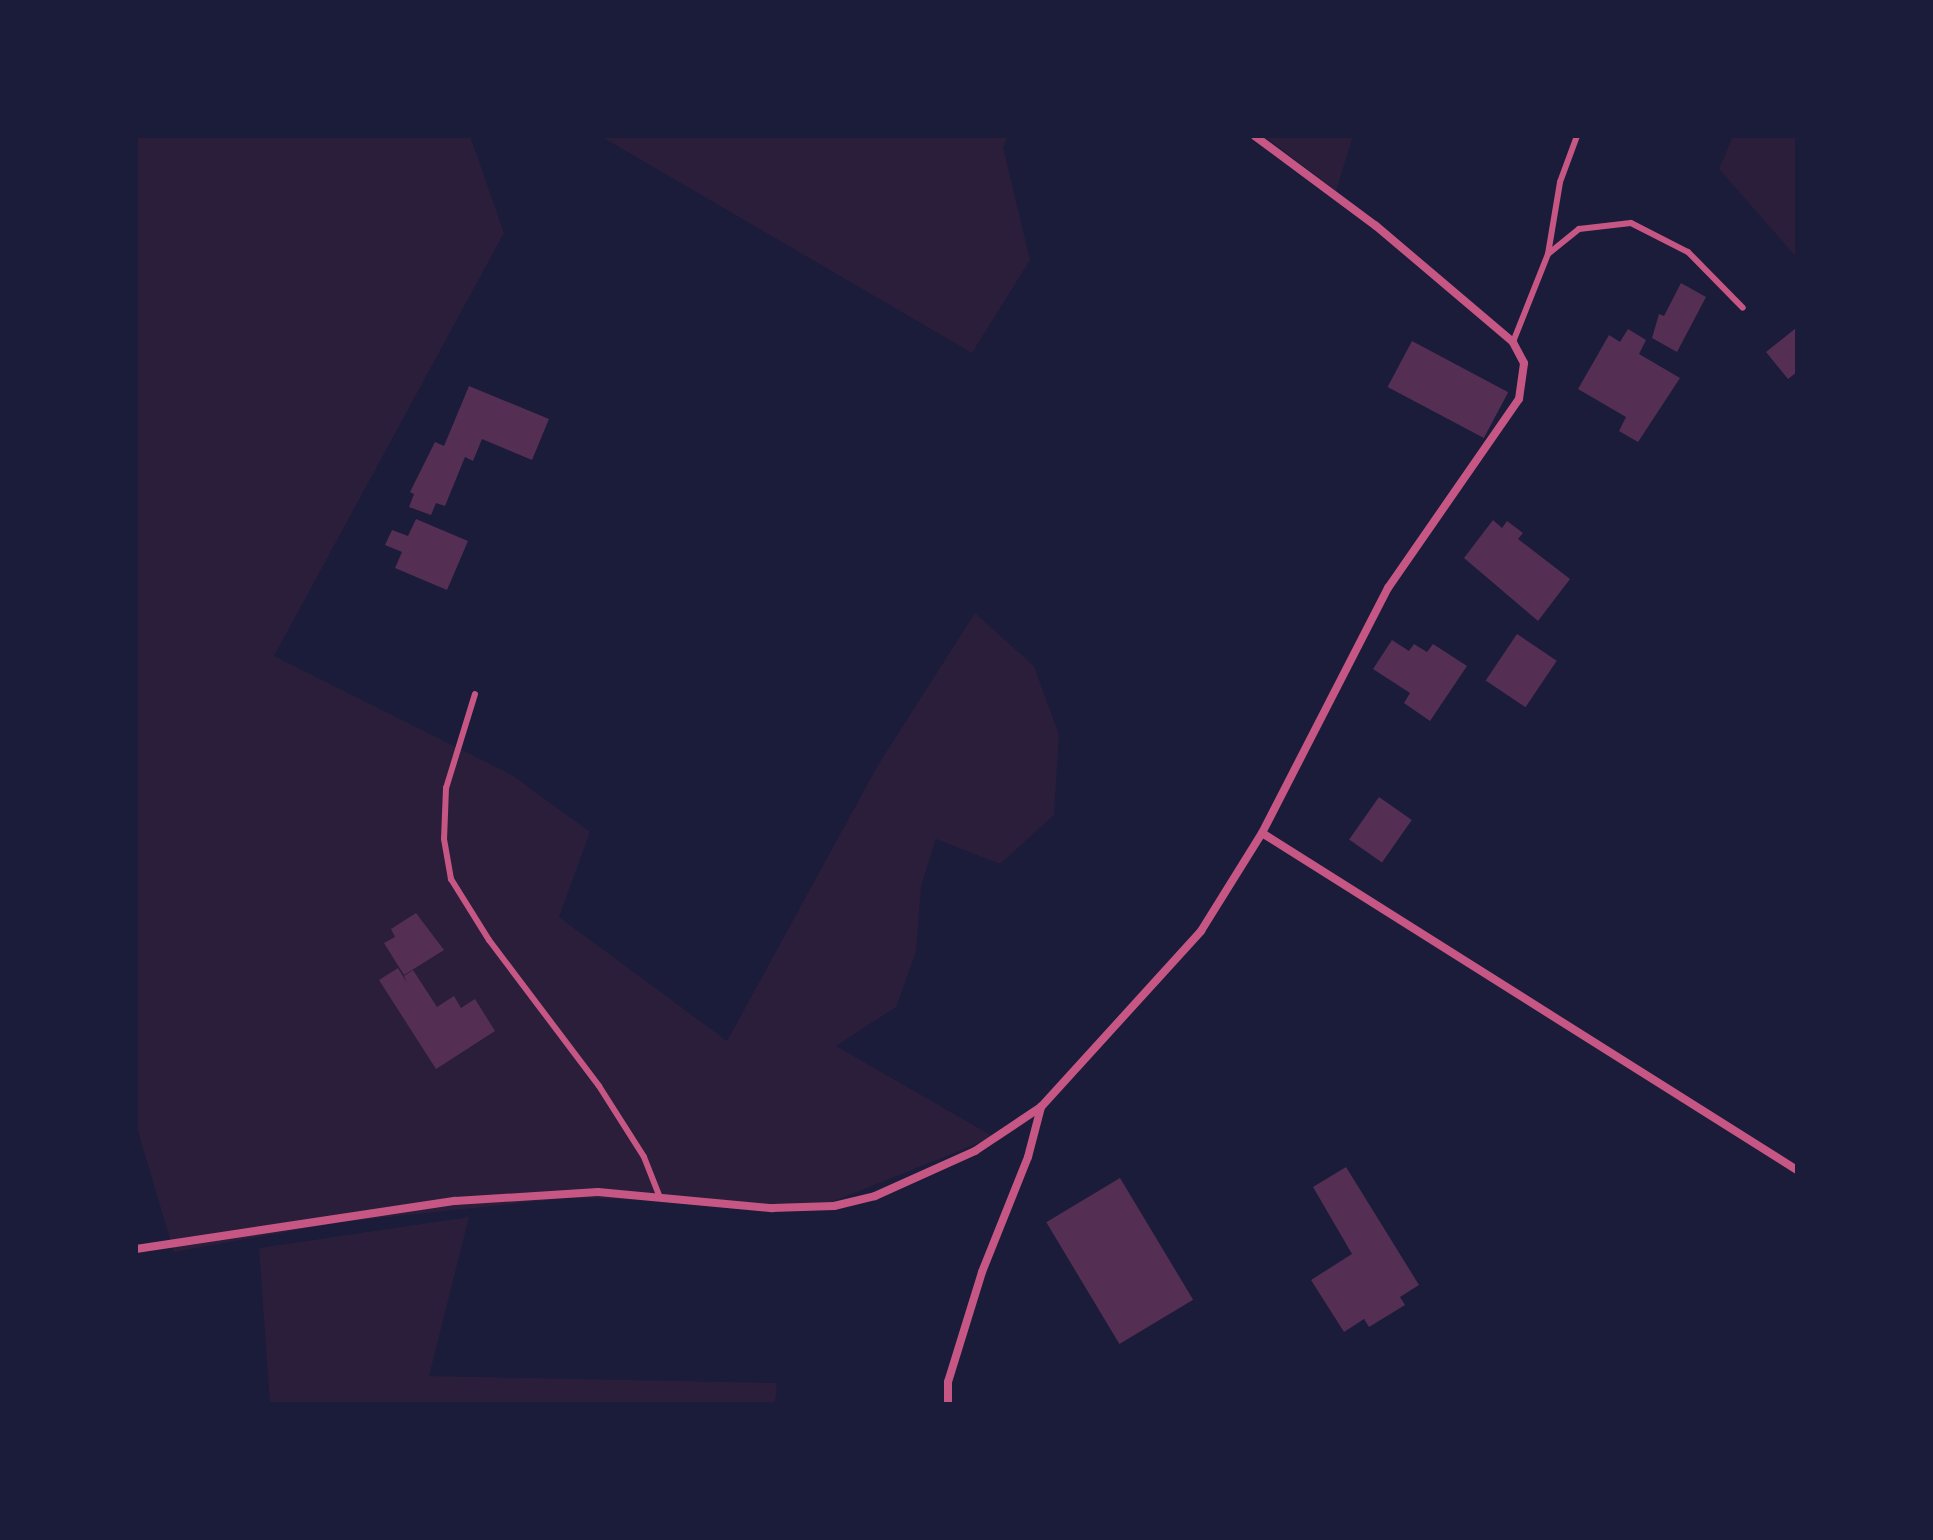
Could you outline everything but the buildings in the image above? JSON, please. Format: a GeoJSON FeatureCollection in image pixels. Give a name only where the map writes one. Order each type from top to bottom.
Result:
{"type":"FeatureCollection","features":[{"type":"Feature","properties":{"kind":"street"},"geometry":{"type":"LineString","coordinates":[[136,1249],[455,1201],[598,1192],[659,1195],[772,1208],[834,1206],[875,1196],[964,1157],[1041,1107],[1201,931],[1262,833],[1388,588],[1519,399],[1524,363],[1513,342],[1376,226],[1255,136]]}},
{"type":"Feature","properties":{"kind":"street"},"geometry":{"type":"LineString","coordinates":[[1262,833],[1797,1170]]}},
{"type":"Feature","properties":{"kind":"street"},"geometry":{"type":"LineString","coordinates":[[948,1404],[948,1382],[982,1272],[1028,1157],[1041,1107]]}},
{"type":"Feature","properties":{"kind":"lane"},"geometry":{"type":"LineString","coordinates":[[1513,342],[1548,254],[1560,182],[1577,136]]}},
{"type":"Feature","properties":{"kind":"lane"},"geometry":{"type":"LineString","coordinates":[[1548,254],[1579,229],[1631,223],[1688,252],[1743,308]]}},
{"type":"Feature","properties":{"kind":"lane"},"geometry":{"type":"LineString","coordinates":[[475,694],[446,788],[444,839],[451,879],[489,940],[599,1086],[644,1157],[659,1195]]}},
{"type":"Feature","properties":{"kind":"shaded area"},"geometry":{"type":"Polygon","coordinates":[[[136,136],[470,136],[504,233],[274,656],[512,775],[590,832],[559,917],[727,1041],[878,765],[975,613],[1034,666],[1059,735],[1054,815],[1000,864],[936,839],[921,886],[916,952],[896,1007],[836,1046],[994,1137],[824,1205],[568,1198],[341,1222],[174,1252],[136,1125],[136,136]]]}},
{"type":"Feature","properties":{"kind":"shaded area"},"geometry":{"type":"Polygon","coordinates":[[[1008,136],[1003,147],[1030,260],[972,353],[602,137],[1008,136]]]}},
{"type":"Feature","properties":{"kind":"shaded area"},"geometry":{"type":"Polygon","coordinates":[[[1264,136],[1353,136],[1336,191],[1264,136]]]}},
{"type":"Feature","properties":{"kind":"shaded area"},"geometry":{"type":"Polygon","coordinates":[[[1733,136],[1797,136],[1797,258],[1719,169],[1733,136]]]}},
{"type":"Feature","properties":{"kind":"shaded area"},"geometry":{"type":"Polygon","coordinates":[[[469,1217],[429,1376],[777,1383],[775,1404],[270,1404],[259,1248],[469,1217]]]}}]}
